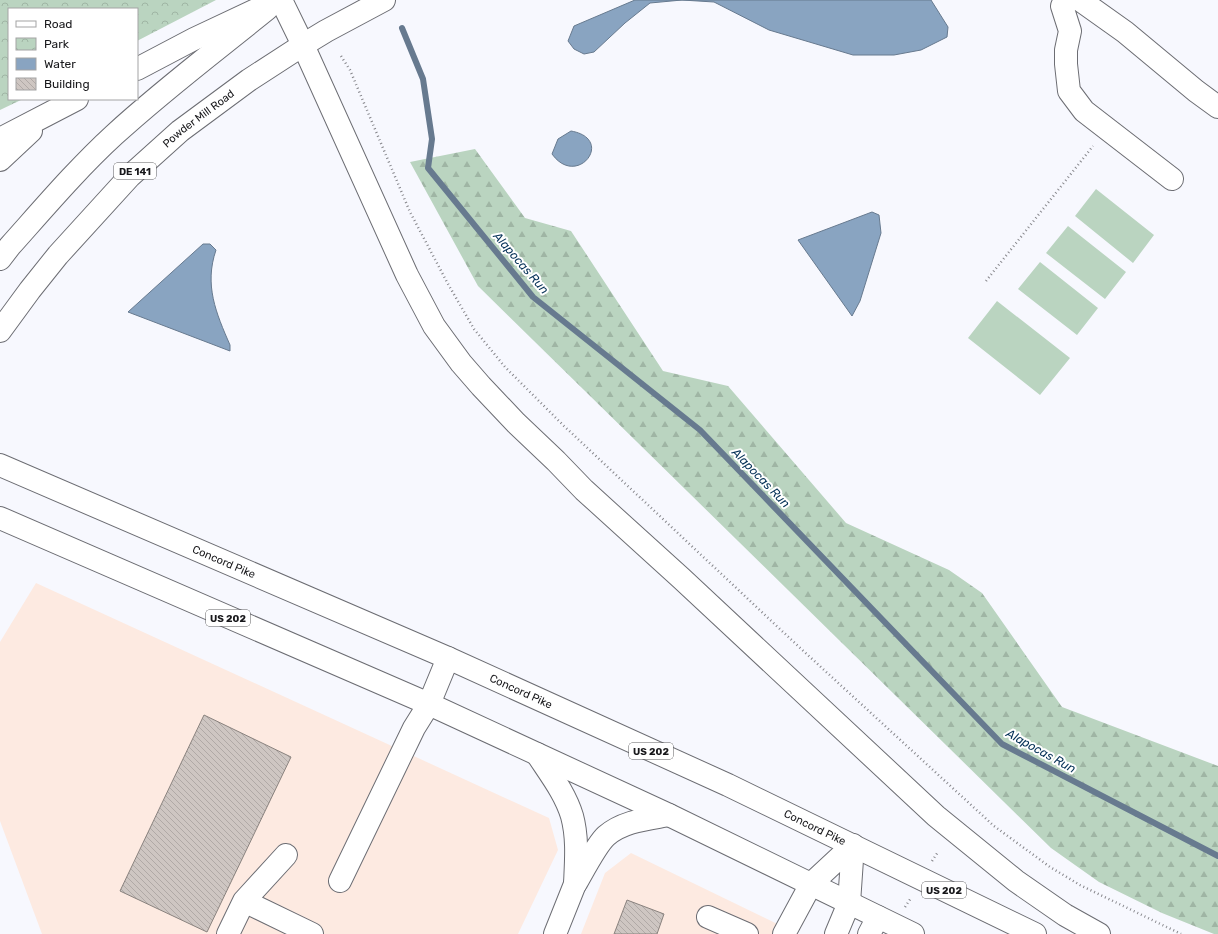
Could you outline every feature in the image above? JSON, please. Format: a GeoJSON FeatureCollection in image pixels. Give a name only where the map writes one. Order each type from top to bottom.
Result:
{"type":"FeatureCollection","features":[{"type":"Feature","properties":{"kind":"main road"},"geometry":{"type":"LineString","coordinates":[[279,0],[302,45],[407,274],[434,326],[461,363],[481,386],[584,490],[681,578],[936,816],[1016,881],[1065,915],[1098,934]]}},
{"type":"Feature","properties":{"kind":"main road"},"geometry":{"type":"LineString","coordinates":[[138,69],[279,0]]}},
{"type":"Feature","properties":{"kind":"main road"},"geometry":{"type":"LineString","coordinates":[[0,259],[80,168],[113,136],[151,102],[279,0]]}},
{"type":"Feature","properties":{"kind":"main road","name":"Powder Mill Road"},"geometry":{"type":"LineString","coordinates":[[0,331],[58,255],[130,176],[180,131],[216,103],[302,45],[384,0]]}},
{"type":"Feature","properties":{"kind":"main road"},"geometry":{"type":"LineString","coordinates":[[1063,1],[1125,32],[1196,91],[1218,107]]}},
{"type":"Feature","properties":{"kind":"main road"},"geometry":{"type":"LineString","coordinates":[[1063,1],[1070,31],[1066,50],[1069,91],[1084,111],[1172,179]]}},
{"type":"Feature","properties":{"kind":"main road"},"geometry":{"type":"LineString","coordinates":[[0,139],[75,100]]}},
{"type":"Feature","properties":{"kind":"main road"},"geometry":{"type":"LineString","coordinates":[[0,160],[51,112]]}},
{"type":"Feature","properties":{"kind":"main road","name":"Concord Pike"},"geometry":{"type":"LineString","coordinates":[[0,464],[448,658],[728,785],[1035,934]]}},
{"type":"Feature","properties":{"kind":"main road","name":"US 202"},"geometry":{"type":"LineString","coordinates":[[0,518],[428,704],[669,815],[849,903],[873,926],[913,934]]}},
{"type":"Feature","properties":{"kind":"main road"},"geometry":{"type":"LineString","coordinates":[[340,882],[414,728],[428,704],[448,658]]}},
{"type":"Feature","properties":{"kind":"main road"},"geometry":{"type":"LineString","coordinates":[[537,754],[557,784],[572,816],[575,830],[576,849],[575,884]]}},
{"type":"Feature","properties":{"kind":"main road"},"geometry":{"type":"LineString","coordinates":[[555,934],[575,884],[605,836],[636,821],[669,815]]}},
{"type":"Feature","properties":{"kind":"main road"},"geometry":{"type":"LineString","coordinates":[[784,934],[811,884],[853,846]]}},
{"type":"Feature","properties":{"kind":"main road"},"geometry":{"type":"LineString","coordinates":[[836,934],[849,903],[853,846]]}},
{"type":"Feature","properties":{"kind":"main road"},"geometry":{"type":"LineString","coordinates":[[228,934],[244,901],[286,855]]}},
{"type":"Feature","properties":{"kind":"main road"},"geometry":{"type":"LineString","coordinates":[[244,901],[312,934]]}},
{"type":"Feature","properties":{"kind":"main road"},"geometry":{"type":"LineString","coordinates":[[708,917],[747,934]]}},
{"type":"Feature","properties":{"kind":"path"},"geometry":{"type":"LineString","coordinates":[[341,56],[350,70],[410,212],[448,284],[474,329],[505,366],[564,426],[798,646],[994,826],[1050,867],[1080,885],[1181,934]]}},
{"type":"Feature","properties":{"kind":"path"},"geometry":{"type":"LineString","coordinates":[[986,281],[1094,146]]}},
{"type":"Feature","properties":{"kind":"shaded area"},"geometry":{"type":"Polygon","coordinates":[[[36,583],[549,818],[558,850],[518,934],[42,934],[0,821],[0,642],[36,583]]]}},
{"type":"Feature","properties":{"kind":"shaded area"},"geometry":{"type":"Polygon","coordinates":[[[631,853],[798,934],[581,934],[605,873],[631,853]]]}},
{"type":"Feature","properties":{"kind":"green space"},"geometry":{"type":"Polygon","coordinates":[[[0,0],[216,0],[138,40],[138,8],[8,8],[8,100],[21,100],[0,110],[0,0]]]}},
{"type":"Feature","properties":{"kind":"green space"},"geometry":{"type":"Polygon","coordinates":[[[475,149],[525,218],[571,231],[663,371],[728,386],[846,523],[949,570],[982,593],[1062,707],[1218,766],[1218,934],[1214,934],[1162,913],[1099,882],[1051,848],[478,286],[410,162],[475,149]]]}},
{"type":"Feature","properties":{"kind":"green space"},"geometry":{"type":"Polygon","coordinates":[[[1096,189],[1154,235],[1133,263],[1075,216],[1096,189]]]}},
{"type":"Feature","properties":{"kind":"green space"},"geometry":{"type":"Polygon","coordinates":[[[1068,226],[1126,272],[1105,299],[1046,253],[1068,226]]]}},
{"type":"Feature","properties":{"kind":"green space"},"geometry":{"type":"Polygon","coordinates":[[[1040,262],[1098,308],[1077,335],[1018,289],[1040,262]]]}},
{"type":"Feature","properties":{"kind":"green space"},"geometry":{"type":"Polygon","coordinates":[[[997,301],[1070,358],[1040,395],[968,338],[997,301]]]}},
{"type":"Feature","properties":{"kind":"water"},"geometry":{"type":"Polygon","coordinates":[[[635,0],[682,0],[650,3],[625,23],[594,52],[584,54],[574,49],[568,41],[574,26],[635,0]]]}},
{"type":"Feature","properties":{"kind":"water"},"geometry":{"type":"Polygon","coordinates":[[[682,0],[931,0],[948,27],[947,37],[921,50],[894,55],[853,55],[769,30],[714,2],[682,0]]]}},
{"type":"Feature","properties":{"kind":"water"},"geometry":{"type":"Polygon","coordinates":[[[571,131],[584,136],[591,143],[591,151],[588,159],[581,164],[572,166],[562,163],[552,154],[558,139],[571,131]]]}},
{"type":"Feature","properties":{"kind":"water"},"geometry":{"type":"Polygon","coordinates":[[[872,212],[879,215],[881,233],[860,301],[852,316],[798,240],[872,212]]]}},
{"type":"Feature","properties":{"kind":"water"},"geometry":{"type":"Polygon","coordinates":[[[203,244],[210,244],[216,250],[211,275],[211,287],[216,310],[230,345],[230,351],[128,312],[203,244]]]}},
{"type":"Feature","properties":{"kind":"building"},"geometry":{"type":"Polygon","coordinates":[[[204,715],[291,757],[207,932],[120,891],[204,715]]]}},
{"type":"Feature","properties":{"kind":"building"},"geometry":{"type":"Polygon","coordinates":[[[627,900],[664,914],[657,934],[614,934],[627,900]]]}},
{"type":"Feature","properties":{"kind":"waterway","name":"Alapocas Run"},"geometry":{"type":"LineString","coordinates":[[402,28],[423,79],[432,139],[428,168],[533,297],[700,430],[1002,744],[1218,856]]}}]}
